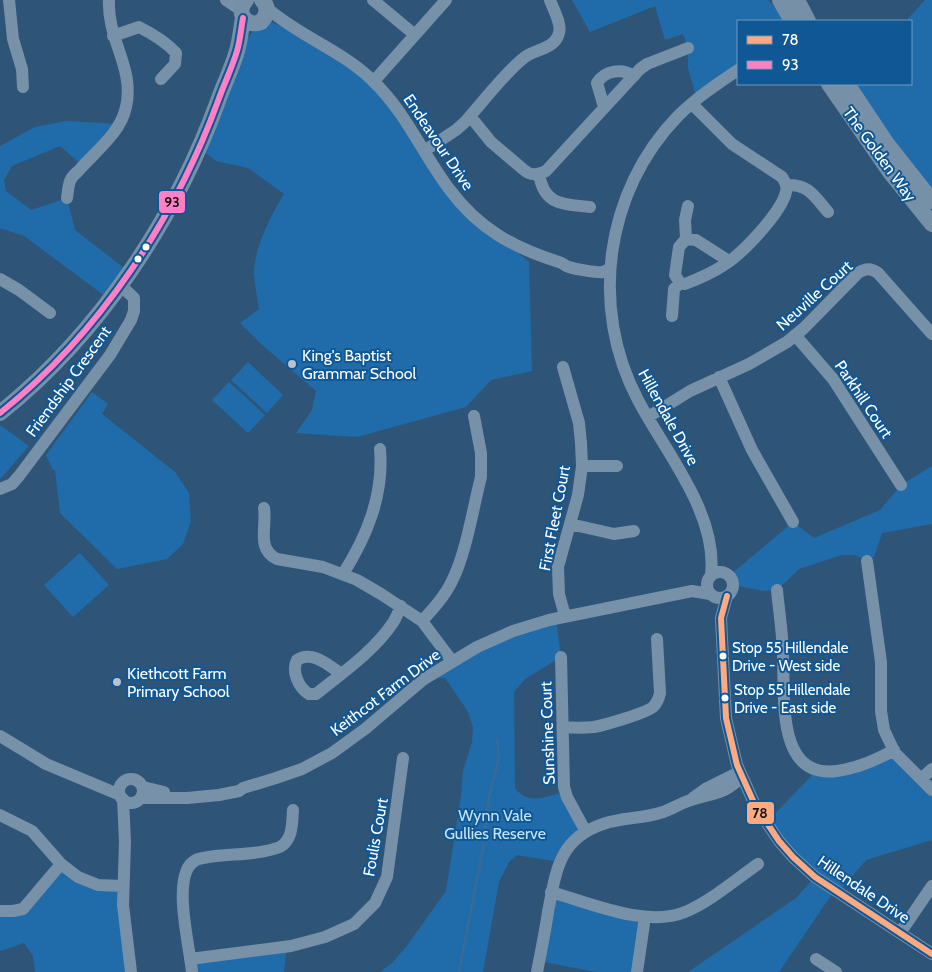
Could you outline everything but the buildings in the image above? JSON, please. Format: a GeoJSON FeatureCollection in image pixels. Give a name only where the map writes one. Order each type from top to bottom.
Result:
{"type":"FeatureCollection","features":[{"type":"Feature","properties":{"kind":"main road"},"geometry":{"type":"LineString","coordinates":[[780,0],[791,20]]}},
{"type":"Feature","properties":{"kind":"main road"},"geometry":{"type":"LineString","coordinates":[[796,0],[807,20]]}},
{"type":"Feature","properties":{"kind":"main road"},"geometry":{"type":"LineString","coordinates":[[2,407],[60,357],[120,285],[155,233],[182,186],[208,128],[255,8]]}},
{"type":"Feature","properties":{"kind":"main road","name":"The Golden Way"},"geometry":{"type":"LineString","coordinates":[[830,85],[890,172],[932,224]]}},
{"type":"Feature","properties":{"kind":"main road","name":"The Golden Way"},"geometry":{"type":"LineString","coordinates":[[847,85],[887,144],[932,201]]}},
{"type":"Feature","properties":{"kind":"street"},"geometry":{"type":"LineString","coordinates":[[9,0],[14,39],[22,69],[23,87]]}},
{"type":"Feature","properties":{"kind":"street"},"geometry":{"type":"LineString","coordinates":[[67,198],[70,180],[120,124],[126,110],[129,89],[127,72],[113,36],[108,12],[109,0]]}},
{"type":"Feature","properties":{"kind":"street","name":"Endeavour Drive"},"geometry":{"type":"LineString","coordinates":[[226,0],[255,8],[328,47],[345,58],[374,82],[395,105],[450,191],[479,222],[523,250],[538,256],[560,262],[603,264],[610,268]]}},
{"type":"Feature","properties":{"kind":"street"},"geometry":{"type":"LineString","coordinates":[[374,0],[415,35]]}},
{"type":"Feature","properties":{"kind":"street"},"geometry":{"type":"LineString","coordinates":[[374,82],[446,0]]}},
{"type":"Feature","properties":{"kind":"street"},"geometry":{"type":"LineString","coordinates":[[424,151],[456,130],[519,62],[528,55],[545,48],[556,39],[560,27],[550,0]]}},
{"type":"Feature","properties":{"kind":"street"},"geometry":{"type":"LineString","coordinates":[[113,36],[139,28],[153,34],[171,48],[176,54],[175,64],[162,80]]}},
{"type":"Feature","properties":{"kind":"street"},"geometry":{"type":"LineString","coordinates":[[470,116],[491,142],[524,170],[528,173],[539,174],[546,170],[647,64],[688,48]]}},
{"type":"Feature","properties":{"kind":"street"},"geometry":{"type":"LineString","coordinates":[[604,107],[597,83],[599,79],[617,70],[623,70],[634,76]]}},
{"type":"Feature","properties":{"kind":"street","name":"Hillendale Drive"},"geometry":{"type":"LineString","coordinates":[[713,576],[712,555],[702,520],[688,484],[648,418],[630,384],[618,353],[611,318],[610,268],[613,242],[619,220],[628,192],[638,171],[665,132],[692,104],[737,71]]}},
{"type":"Feature","properties":{"kind":"street"},"geometry":{"type":"LineString","coordinates":[[688,206],[685,220],[686,239],[678,247],[674,276],[680,283],[685,284],[729,261],[762,230],[783,200],[786,192],[786,185],[782,177],[732,144],[692,104]]}},
{"type":"Feature","properties":{"kind":"street"},"geometry":{"type":"LineString","coordinates":[[539,174],[543,190],[555,201],[590,208]]}},
{"type":"Feature","properties":{"kind":"street"},"geometry":{"type":"LineString","coordinates":[[786,185],[806,188],[828,212]]}},
{"type":"Feature","properties":{"kind":"street"},"geometry":{"type":"LineString","coordinates":[[686,239],[696,240],[729,261]]}},
{"type":"Feature","properties":{"kind":"street","name":"Neuville Court"},"geometry":{"type":"LineString","coordinates":[[648,418],[690,390],[750,364],[787,342],[858,273],[868,269],[878,273],[932,334]]}},
{"type":"Feature","properties":{"kind":"street"},"geometry":{"type":"LineString","coordinates":[[0,279],[19,290],[50,314]]}},
{"type":"Feature","properties":{"kind":"street"},"geometry":{"type":"LineString","coordinates":[[672,316],[674,289],[680,283]]}},
{"type":"Feature","properties":{"kind":"street","name":"Friendship Crescent"},"geometry":{"type":"LineString","coordinates":[[0,489],[12,484],[110,355],[131,320],[134,311],[134,298],[120,285]]}},
{"type":"Feature","properties":{"kind":"street","name":"Parkhill Court"},"geometry":{"type":"LineString","coordinates":[[795,335],[833,379],[901,485]]}},
{"type":"Feature","properties":{"kind":"street","name":"First Fleet Court"},"geometry":{"type":"LineString","coordinates":[[563,366],[579,423],[582,466],[578,495],[558,568],[559,594],[565,616]]}},
{"type":"Feature","properties":{"kind":"street"},"geometry":{"type":"LineString","coordinates":[[719,377],[752,450],[793,522]]}},
{"type":"Feature","properties":{"kind":"street"},"geometry":{"type":"LineString","coordinates":[[422,621],[446,592],[453,580],[462,553],[482,466],[474,416]]}},
{"type":"Feature","properties":{"kind":"street"},"geometry":{"type":"LineString","coordinates":[[343,574],[357,553],[371,519],[382,471],[380,449]]}},
{"type":"Feature","properties":{"kind":"street"},"geometry":{"type":"LineString","coordinates":[[582,466],[617,466]]}},
{"type":"Feature","properties":{"kind":"street"},"geometry":{"type":"LineString","coordinates":[[264,508],[264,548],[271,556],[277,559],[322,567],[357,580],[422,621],[452,661]]}},
{"type":"Feature","properties":{"kind":"street"},"geometry":{"type":"LineString","coordinates":[[570,524],[614,534],[634,532]]}},
{"type":"Feature","properties":{"kind":"street"},"geometry":{"type":"LineString","coordinates":[[867,561],[881,662],[882,720],[887,738],[894,750],[932,790]]}},
{"type":"Feature","properties":{"kind":"street"},"geometry":{"type":"LineString","coordinates":[[713,576],[730,576],[733,585],[732,589],[717,596],[707,588],[713,576]]}},
{"type":"Feature","properties":{"kind":"street","name":"Keithcot Farm Drive"},"geometry":{"type":"LineString","coordinates":[[692,591],[713,576]]}},
{"type":"Feature","properties":{"kind":"street"},"geometry":{"type":"LineString","coordinates":[[777,590],[783,656],[785,711],[795,754],[809,767],[827,772],[853,769],[868,764],[894,750]]}},
{"type":"Feature","properties":{"kind":"street","name":"Keithcot Farm Drive"},"geometry":{"type":"LineString","coordinates":[[140,795],[200,791],[237,786],[244,788],[302,769],[332,753],[365,729],[424,679],[477,647],[513,631],[565,616],[692,591],[717,596]]}},
{"type":"Feature","properties":{"kind":"street","name":"Hillendale Drive"},"geometry":{"type":"LineString","coordinates":[[717,596],[721,618],[726,718],[732,749],[741,777],[762,818],[793,857],[824,884],[932,954]]}},
{"type":"Feature","properties":{"kind":"street"},"geometry":{"type":"LineString","coordinates":[[340,673],[375,643],[392,624],[401,606]]}},
{"type":"Feature","properties":{"kind":"street"},"geometry":{"type":"LineString","coordinates":[[563,727],[584,728],[604,725],[654,707],[660,693],[657,639]]}},
{"type":"Feature","properties":{"kind":"street","name":"Sunshine Court"},"geometry":{"type":"LineString","coordinates":[[562,658],[564,787],[572,808],[586,832]]}},
{"type":"Feature","properties":{"kind":"street"},"geometry":{"type":"LineString","coordinates":[[0,736],[46,764],[122,793],[131,803],[140,795]]}},
{"type":"Feature","properties":{"kind":"street","name":"Foulis Court"},"geometry":{"type":"LineString","coordinates":[[190,959],[291,946],[325,937],[354,924],[375,902],[387,877],[403,758]]}},
{"type":"Feature","properties":{"kind":"street"},"geometry":{"type":"LineString","coordinates":[[921,779],[932,769]]}},
{"type":"Feature","properties":{"kind":"street"},"geometry":{"type":"LineString","coordinates":[[537,972],[555,872],[570,845],[586,832],[611,822],[664,812],[691,800],[711,796],[734,785],[741,777]]}},
{"type":"Feature","properties":{"kind":"street"},"geometry":{"type":"LineString","coordinates":[[125,842],[140,795],[140,783],[132,779],[127,780],[122,793],[125,842],[123,905],[131,972]]}},
{"type":"Feature","properties":{"kind":"street"},"geometry":{"type":"LineString","coordinates":[[192,972],[183,897],[186,870],[191,864],[205,858],[250,853],[280,847],[285,844],[290,835],[293,810]]}},
{"type":"Feature","properties":{"kind":"street"},"geometry":{"type":"LineString","coordinates":[[0,815],[32,831],[61,864],[87,882],[98,885],[123,886]]}},
{"type":"Feature","properties":{"kind":"street"},"geometry":{"type":"LineString","coordinates":[[0,911],[23,909],[61,864]]}},
{"type":"Feature","properties":{"kind":"street"},"geometry":{"type":"LineString","coordinates":[[551,892],[630,914],[645,917],[665,917],[698,906],[758,864]]}},
{"type":"Feature","properties":{"kind":"street"},"geometry":{"type":"LineString","coordinates":[[900,933],[932,886]]}},
{"type":"Feature","properties":{"kind":"street"},"geometry":{"type":"LineString","coordinates":[[637,972],[645,917]]}},
{"type":"Feature","properties":{"kind":"street"},"geometry":{"type":"LineString","coordinates":[[816,959],[836,972]]}},
{"type":"Feature","properties":{"kind":"green space"},"geometry":{"type":"Polygon","coordinates":[[[572,0],[768,0],[787,20],[737,20],[737,71],[697,99],[688,68],[688,48],[683,34],[665,40],[655,6],[590,32],[572,0]]]}},
{"type":"Feature","properties":{"kind":"green space"},"geometry":{"type":"Polygon","coordinates":[[[925,0],[932,0],[932,200],[850,85],[912,85],[912,20],[907,20],[925,0]]]}},
{"type":"Feature","properties":{"kind":"green space"},"geometry":{"type":"Polygon","coordinates":[[[263,20],[282,26],[370,78],[470,214],[529,262],[532,371],[491,380],[466,407],[357,437],[296,433],[312,410],[316,391],[261,344],[240,323],[259,309],[254,274],[257,253],[269,222],[284,194],[248,168],[216,161],[206,153],[237,50],[263,20]]]}},
{"type":"Feature","properties":{"kind":"green space"},"geometry":{"type":"Polygon","coordinates":[[[66,121],[120,124],[83,166],[60,146],[12,166],[4,180],[6,191],[31,210],[67,198],[75,230],[129,272],[109,299],[24,236],[0,228],[0,146],[35,127],[66,121]]]}},
{"type":"Feature","properties":{"kind":"green space"},"geometry":{"type":"Polygon","coordinates":[[[248,362],[283,395],[267,413],[231,380],[248,362]]]}},
{"type":"Feature","properties":{"kind":"green space"},"geometry":{"type":"Polygon","coordinates":[[[229,382],[265,415],[248,433],[212,400],[229,382]]]}},
{"type":"Feature","properties":{"kind":"green space"},"geometry":{"type":"Polygon","coordinates":[[[92,392],[108,404],[102,414],[175,472],[189,493],[191,521],[183,544],[167,559],[117,569],[60,513],[55,470],[53,470],[46,455],[92,392]]]}},
{"type":"Feature","properties":{"kind":"green space"},"geometry":{"type":"Polygon","coordinates":[[[0,425],[29,446],[0,479],[0,425]]]}},
{"type":"Feature","properties":{"kind":"green space"},"geometry":{"type":"Polygon","coordinates":[[[932,466],[932,524],[882,533],[874,557],[867,561],[855,555],[842,555],[799,569],[777,590],[764,591],[733,585],[729,576],[793,522],[814,538],[880,510],[901,485],[932,466]]]}},
{"type":"Feature","properties":{"kind":"green space"},"geometry":{"type":"Polygon","coordinates":[[[80,553],[109,585],[73,617],[44,585],[80,553]]]}},
{"type":"Feature","properties":{"kind":"green space","name":"Wynn Vale Gullies Reserve"},"geometry":{"type":"Polygon","coordinates":[[[556,618],[561,657],[525,679],[514,692],[515,788],[520,794],[532,798],[565,792],[586,832],[559,862],[517,855],[509,862],[499,882],[483,972],[380,972],[392,963],[406,947],[446,891],[461,796],[463,771],[472,742],[473,727],[467,710],[445,678],[424,679],[461,656],[556,618]]]}},
{"type":"Feature","properties":{"kind":"green space"},"geometry":{"type":"Polygon","coordinates":[[[894,750],[932,791],[932,840],[866,860],[838,893],[834,891],[779,972],[688,972],[796,898],[815,877],[766,823],[817,770],[831,772],[894,750]]]}},
{"type":"Feature","properties":{"kind":"green space"},"geometry":{"type":"Polygon","coordinates":[[[61,864],[68,870],[123,886],[131,972],[35,972],[33,956],[24,943],[0,951],[0,911],[13,911],[61,864]]]}},
{"type":"Feature","properties":{"kind":"green space"},"geometry":{"type":"Polygon","coordinates":[[[551,892],[645,917],[637,972],[596,972],[539,961],[551,892]]]}},
{"type":"Feature","properties":{"kind":"green space"},"geometry":{"type":"Polygon","coordinates":[[[287,946],[284,972],[192,972],[199,958],[287,946]]]}},
{"type":"Feature","properties":{"kind":"waterway"},"geometry":{"type":"LineString","coordinates":[[485,832],[489,797],[499,757],[497,740]]}},
{"type":"Feature","properties":{"kind":"waterway"},"geometry":{"type":"LineString","coordinates":[[459,972],[484,844]]}},
{"type":"Feature","properties":{"kind":"transit line","name":"93"},"geometry":{"type":"LineString","coordinates":[[0,413],[36,382],[70,348],[130,272],[156,231],[180,188],[200,145],[235,57],[243,18]]}},
{"type":"Feature","properties":{"kind":"transit line","name":"78"},"geometry":{"type":"LineString","coordinates":[[727,596],[721,618],[726,718],[737,765],[755,805],[779,841],[815,877],[932,954]]}},
{"type":"Feature","properties":{"kind":"place","name":"King's Baptist Grammar School"},"geometry":{"type":"Point","coordinates":[292,364]}},
{"type":"Feature","properties":{"kind":"place","name":"Stop 55 Hillendale Drive - West side"},"geometry":{"type":"Point","coordinates":[723,656]}},
{"type":"Feature","properties":{"kind":"place","name":"Kiethcott Farm Primary School"},"geometry":{"type":"Point","coordinates":[117,682]}},
{"type":"Feature","properties":{"kind":"place","name":"Stop 55 Hillendale Drive - East side"},"geometry":{"type":"Point","coordinates":[725,698]}}]}
